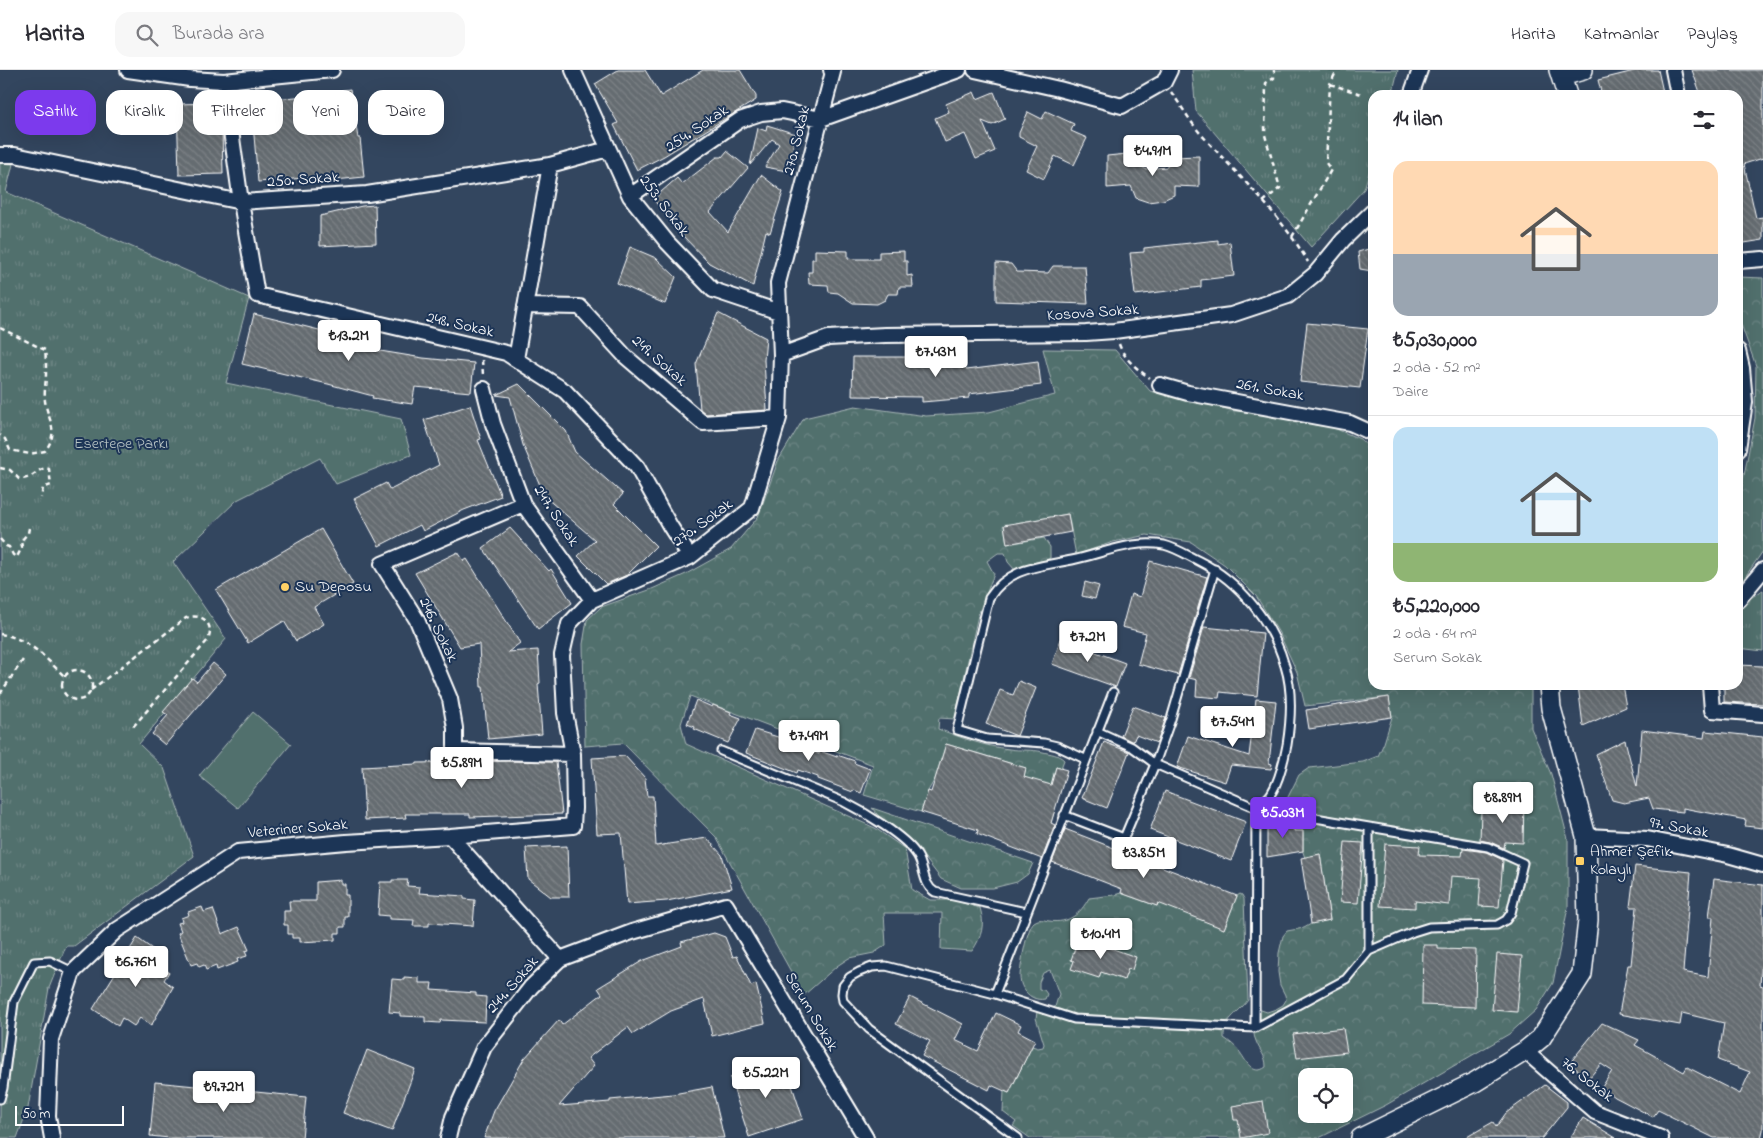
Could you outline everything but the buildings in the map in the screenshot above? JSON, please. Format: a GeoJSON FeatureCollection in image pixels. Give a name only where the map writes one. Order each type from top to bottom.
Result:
{"type":"FeatureCollection","features":[{"type":"Feature","properties":{"kind":"main road"},"geometry":{"type":"LineString","coordinates":[[1565,90],[1560,73],[1583,70]]}},
{"type":"Feature","properties":{"kind":"main road"},"geometry":{"type":"LineString","coordinates":[[1361,1138],[1475,1082],[1525,1051],[1542,1038],[1582,974],[1588,920],[1586,836],[1551,708],[1549,690]]}},
{"type":"Feature","properties":{"kind":"street"},"geometry":{"type":"LineString","coordinates":[[128,70],[190,79],[224,81],[332,70]]}},
{"type":"Feature","properties":{"kind":"street","name":"253. Sokak"},"geometry":{"type":"LineString","coordinates":[[573,70],[630,196],[667,242],[714,290],[779,312]]}},
{"type":"Feature","properties":{"kind":"street","name":"270. Sokak"},"geometry":{"type":"LineString","coordinates":[[450,836],[573,826],[573,754],[565,714],[562,655],[569,624],[592,600],[690,557],[752,508],[779,418],[781,356],[778,283],[833,72],[831,70]]}},
{"type":"Feature","properties":{"kind":"street"},"geometry":{"type":"LineString","coordinates":[[820,119],[959,70]]}},
{"type":"Feature","properties":{"kind":"street"},"geometry":{"type":"LineString","coordinates":[[975,70],[1122,106],[1167,76]]}},
{"type":"Feature","properties":{"kind":"street"},"geometry":{"type":"LineString","coordinates":[[1413,90],[1420,70]]}},
{"type":"Feature","properties":{"kind":"street"},"geometry":{"type":"LineString","coordinates":[[1673,70],[1677,90]]}},
{"type":"Feature","properties":{"kind":"street","name":"248. Sokak"},"geometry":{"type":"LineString","coordinates":[[224,81],[241,202],[257,295],[506,353],[516,359],[565,390],[638,467],[670,526],[690,557]]}},
{"type":"Feature","properties":{"kind":"street","name":"254. Sokak"},"geometry":{"type":"LineString","coordinates":[[630,196],[740,120],[760,113],[782,112],[820,119]]}},
{"type":"Feature","properties":{"kind":"street","name":"250. Sokak"},"geometry":{"type":"LineString","coordinates":[[0,155],[15,154],[241,202],[366,194],[550,165],[608,149]]}},
{"type":"Feature","properties":{"kind":"street"},"geometry":{"type":"LineString","coordinates":[[516,359],[550,165]]}},
{"type":"Feature","properties":{"kind":"street","name":"Kosova Sokak"},"geometry":{"type":"LineString","coordinates":[[781,356],[828,338],[885,335],[1086,333],[1114,331],[1232,314],[1288,296],[1315,274],[1343,240],[1368,216]]}},
{"type":"Feature","properties":{"kind":"street"},"geometry":{"type":"LineString","coordinates":[[1743,261],[1763,259]]}},
{"type":"Feature","properties":{"kind":"street","name":"249. Sokak"},"geometry":{"type":"LineString","coordinates":[[525,306],[580,306],[626,357],[703,424],[779,418]]}},
{"type":"Feature","properties":{"kind":"street"},"geometry":{"type":"LineString","coordinates":[[1743,379],[1745,402],[1743,415]]}},
{"type":"Feature","properties":{"kind":"street","name":"261. Sokak"},"geometry":{"type":"LineString","coordinates":[[1160,385],[1188,394],[1350,423],[1368,431]]}},
{"type":"Feature","properties":{"kind":"street","name":"247. Sokak"},"geometry":{"type":"LineString","coordinates":[[484,389],[493,424],[523,504],[592,600]]}},
{"type":"Feature","properties":{"kind":"street","name":"246. Sokak"},"geometry":{"type":"LineString","coordinates":[[523,504],[382,564],[417,620],[450,699],[455,728],[455,751],[573,754]]}},
{"type":"Feature","properties":{"kind":"street"},"geometry":{"type":"LineString","coordinates":[[1743,594],[1763,570]]}},
{"type":"Feature","properties":{"kind":"street"},"geometry":{"type":"LineString","coordinates":[[1710,690],[1712,710],[1763,714]]}},
{"type":"Feature","properties":{"kind":"street"},"geometry":{"type":"LineString","coordinates":[[450,836],[560,959]]}},
{"type":"Feature","properties":{"kind":"street","name":"Veteriner Sokak"},"geometry":{"type":"LineString","coordinates":[[52,1138],[48,1116],[51,1039],[74,972],[117,930],[238,852],[346,842],[450,836]]}},
{"type":"Feature","properties":{"kind":"street","name":"97. Sokak"},"geometry":{"type":"LineString","coordinates":[[1586,836],[1647,839],[1728,855],[1763,865]]}},
{"type":"Feature","properties":{"kind":"street","name":"244. Sokak"},"geometry":{"type":"LineString","coordinates":[[448,1138],[453,1118],[484,1046],[531,988],[560,959],[632,932],[726,905]]}},
{"type":"Feature","properties":{"kind":"street","name":"Serum Sokak"},"geometry":{"type":"LineString","coordinates":[[726,905],[866,1138]]}},
{"type":"Feature","properties":{"kind":"street","name":"76. Sokak"},"geometry":{"type":"LineString","coordinates":[[1525,1051],[1595,1112],[1653,1137]]}},
{"type":"Feature","properties":{"kind":"lane"},"geometry":{"type":"LineString","coordinates":[[1086,760],[1044,742],[987,739],[957,730],[989,598],[995,588],[1004,580],[1021,571],[1140,543],[1176,549],[1215,569],[1235,585],[1252,604],[1266,625],[1286,666],[1289,687],[1289,734],[1285,755],[1272,792],[1256,808],[1255,1028]]}},
{"type":"Feature","properties":{"kind":"lane"},"geometry":{"type":"LineString","coordinates":[[1064,815],[1124,838],[1171,719],[1215,569]]}},
{"type":"Feature","properties":{"kind":"lane"},"geometry":{"type":"LineString","coordinates":[[995,994],[1113,692]]}},
{"type":"Feature","properties":{"kind":"lane"},"geometry":{"type":"LineString","coordinates":[[1018,1138],[869,1029],[843,1001],[843,986],[850,977],[872,967],[886,966],[995,994],[1074,1019],[1255,1028],[1346,979],[1369,951],[1413,932],[1446,926],[1497,924],[1506,920],[1513,908],[1523,863],[1488,847],[1256,808],[1154,764],[1132,747],[1097,731]]}},
{"type":"Feature","properties":{"kind":"lane"},"geometry":{"type":"LineString","coordinates":[[721,751],[858,809],[911,846],[920,860],[928,886],[935,892],[1026,912]]}},
{"type":"Feature","properties":{"kind":"lane"},"geometry":{"type":"LineString","coordinates":[[1369,828],[1369,951]]}},
{"type":"Feature","properties":{"kind":"lane"},"geometry":{"type":"LineString","coordinates":[[0,1099],[14,1002],[34,962],[50,961],[74,972]]}},
{"type":"Feature","properties":{"kind":"path"},"geometry":{"type":"LineString","coordinates":[[1263,202],[1280,188],[1265,135],[1266,83],[1274,78],[1274,70]]}},
{"type":"Feature","properties":{"kind":"path"},"geometry":{"type":"LineString","coordinates":[[1292,237],[1330,170],[1326,163],[1330,84],[1337,70]]}},
{"type":"Feature","properties":{"kind":"path"},"geometry":{"type":"LineString","coordinates":[[1167,76],[1199,132],[1244,178],[1298,245],[1315,274]]}},
{"type":"Feature","properties":{"kind":"path"},"geometry":{"type":"LineString","coordinates":[[1330,84],[1364,95]]}},
{"type":"Feature","properties":{"kind":"path"},"geometry":{"type":"LineString","coordinates":[[0,328],[45,350],[45,402],[48,416],[52,421],[53,436],[45,451],[30,454],[10,450],[5,439],[0,435]]}},
{"type":"Feature","properties":{"kind":"path"},"geometry":{"type":"LineString","coordinates":[[1114,331],[1120,349],[1134,368],[1160,385]]}},
{"type":"Feature","properties":{"kind":"path"},"geometry":{"type":"LineString","coordinates":[[480,347],[484,389]]}},
{"type":"Feature","properties":{"kind":"path"},"geometry":{"type":"LineString","coordinates":[[0,468],[10,470],[18,479],[26,480],[41,469],[46,467],[50,469],[51,486],[43,488],[41,498]]}},
{"type":"Feature","properties":{"kind":"path"},"geometry":{"type":"LineString","coordinates":[[0,539],[16,557],[22,547],[21,541],[28,533],[29,528]]}},
{"type":"Feature","properties":{"kind":"path"},"geometry":{"type":"LineString","coordinates":[[91,690],[90,677],[84,671],[71,671],[64,676],[62,688],[68,698],[76,700],[83,698],[186,618],[199,616],[206,620],[210,632],[208,640],[132,728]]}},
{"type":"Feature","properties":{"kind":"path"},"geometry":{"type":"LineString","coordinates":[[0,634],[13,636],[29,644],[64,676]]}},
{"type":"Feature","properties":{"kind":"path"},"geometry":{"type":"LineString","coordinates":[[0,694],[25,657]]}},
{"type":"Feature","properties":{"kind":"green space"},"geometry":{"type":"Polygon","coordinates":[[[1192,70],[1398,70],[1393,90],[1368,90],[1368,176],[1364,189],[1311,247],[1196,111],[1192,70]]]}},
{"type":"Feature","properties":{"kind":"green space","name":"Esertepe Parkı"},"geometry":{"type":"Polygon","coordinates":[[[0,163],[13,164],[6,192],[249,298],[226,383],[401,419],[411,455],[336,484],[320,458],[237,500],[173,562],[226,639],[139,744],[164,768],[194,856],[74,946],[66,946],[49,988],[28,1108],[17,1138],[0,1138],[0,163]]]}},
{"type":"Feature","properties":{"kind":"green space"},"geometry":{"type":"Polygon","coordinates":[[[1743,277],[1763,278],[1763,551],[1743,580],[1743,481],[1755,418],[1756,366],[1743,330],[1743,277]]]}},
{"type":"Feature","properties":{"kind":"green space"},"geometry":{"type":"Polygon","coordinates":[[[1043,349],[1115,350],[1150,391],[1235,411],[1310,418],[1360,439],[1368,446],[1368,690],[1531,690],[1531,728],[1551,774],[1568,839],[1568,907],[1553,983],[1536,1010],[1509,1034],[1386,1105],[1353,1121],[1353,1068],[1298,1068],[1298,1123],[1349,1123],[1319,1138],[1030,1138],[1013,1126],[1016,1122],[1003,1112],[1004,1091],[1009,1093],[1032,1046],[1043,1047],[1044,1044],[1036,1018],[1037,1012],[1055,1007],[1059,994],[1050,970],[1043,973],[1039,982],[1039,989],[1044,990],[1047,994],[1045,999],[1030,996],[1021,984],[1020,972],[1024,948],[1031,925],[1040,920],[1056,922],[1073,917],[1082,909],[1089,898],[1121,893],[1157,906],[1161,897],[1224,929],[1237,896],[1242,895],[1244,899],[1248,1000],[1229,1021],[1224,1031],[1224,1038],[1237,1049],[1253,1069],[1261,1070],[1266,1067],[1265,1059],[1255,1037],[1254,1025],[1258,1009],[1267,1012],[1283,1005],[1286,1000],[1280,985],[1278,972],[1279,953],[1283,936],[1287,931],[1330,920],[1320,854],[1305,858],[1303,852],[1303,831],[1294,831],[1294,822],[1287,799],[1299,775],[1309,768],[1363,762],[1378,756],[1392,717],[1389,697],[1305,706],[1297,672],[1279,633],[1256,596],[1225,565],[1191,542],[1147,535],[1113,542],[1076,555],[1068,514],[1004,525],[1007,544],[1044,538],[1050,547],[1050,558],[1032,566],[1015,570],[1008,562],[1005,553],[998,553],[987,561],[994,574],[978,615],[955,719],[939,718],[938,729],[981,744],[1013,750],[1039,751],[1062,758],[1064,760],[1061,768],[1056,767],[1051,785],[1039,782],[1033,803],[1055,809],[1050,826],[1016,803],[1026,768],[946,744],[935,779],[928,791],[921,812],[864,795],[873,765],[690,696],[681,724],[686,744],[875,828],[905,849],[912,890],[930,900],[953,900],[980,908],[982,930],[972,951],[941,949],[942,913],[884,913],[886,945],[874,953],[849,958],[804,995],[716,837],[623,743],[585,746],[583,644],[587,620],[601,607],[652,589],[686,574],[731,549],[758,517],[778,461],[804,418],[855,406],[926,416],[989,412],[1055,395],[1043,349]]]}},
{"type":"Feature","properties":{"kind":"green space"},"geometry":{"type":"Polygon","coordinates":[[[1763,590],[1763,651],[1743,649],[1743,603],[1763,590]]]}},
{"type":"Feature","properties":{"kind":"green space"},"geometry":{"type":"Polygon","coordinates":[[[253,712],[291,744],[238,808],[199,776],[253,712]]]}},
{"type":"Feature","properties":{"kind":"green space"},"geometry":{"type":"Polygon","coordinates":[[[872,808],[1033,863],[1028,874],[1017,882],[993,888],[961,888],[941,879],[915,845],[885,824],[872,808]]]}},
{"type":"Feature","properties":{"kind":"place","name":"Su Deposu"},"geometry":{"type":"Point","coordinates":[285,587]}},
{"type":"Feature","properties":{"kind":"place","name":"Ahmet Şefik Kolaylı"},"geometry":{"type":"Point","coordinates":[1580,861]}}]}
